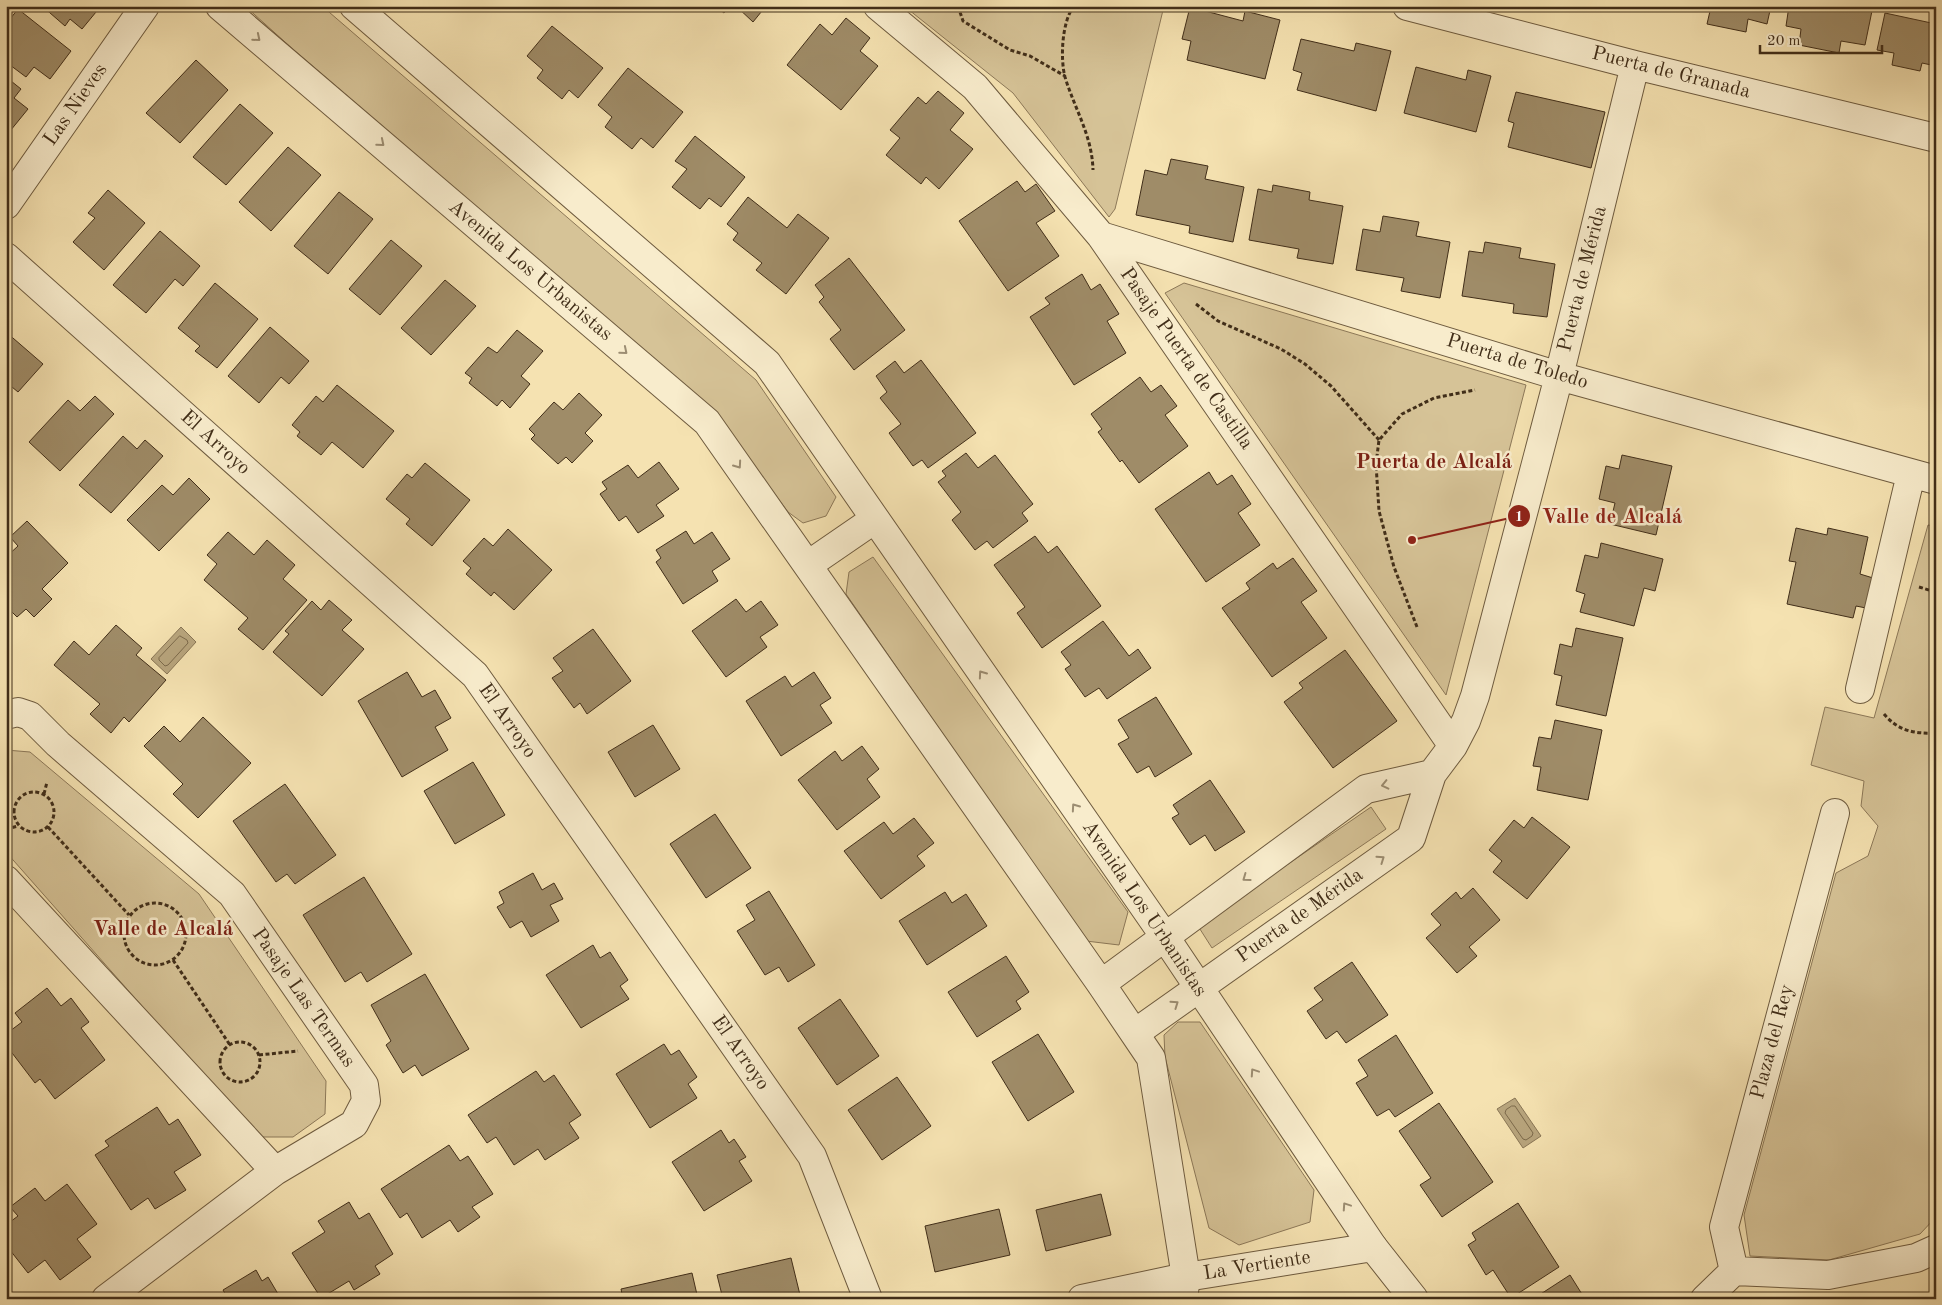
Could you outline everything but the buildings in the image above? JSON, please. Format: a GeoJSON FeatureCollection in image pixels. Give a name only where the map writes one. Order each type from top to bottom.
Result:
{"type":"FeatureCollection","features":[{"type":"Feature","properties":{"kind":"street","name":"Las Nieves"},"geometry":{"type":"LineString","coordinates":[[6,205],[145,6]]}},
{"type":"Feature","properties":{"kind":"street","name":"Avenida Los Urbanistas"},"geometry":{"type":"LineString","coordinates":[[220,6],[707,422],[1135,1032],[1151,1058],[1184,1288]]}},
{"type":"Feature","properties":{"kind":"street","name":"Avenida Los Urbanistas"},"geometry":{"type":"LineString","coordinates":[[354,6],[768,363],[1165,937],[1373,1247],[1414,1299]]}},
{"type":"Feature","properties":{"kind":"street","name":"Pasaje Puerta de Castilla"},"geometry":{"type":"LineString","coordinates":[[878,6],[975,88],[1101,236],[1453,746]]}},
{"type":"Feature","properties":{"kind":"street","name":"Puerta de Granada"},"geometry":{"type":"LineString","coordinates":[[1408,6],[1635,65],[1936,138]]}},
{"type":"Feature","properties":{"kind":"street","name":"Puerta de Mérida"},"geometry":{"type":"LineString","coordinates":[[1135,1032],[1411,838],[1432,774],[1453,746],[1466,721],[1475,696],[1559,376],[1635,65]]}},
{"type":"Feature","properties":{"kind":"street","name":"Puerta de Toledo"},"geometry":{"type":"LineString","coordinates":[[1101,236],[1559,376],[1924,477]]}},
{"type":"Feature","properties":{"kind":"street","name":"El Arroyo"},"geometry":{"type":"LineString","coordinates":[[6,257],[474,675],[812,1156],[868,1299]]}},
{"type":"Feature","properties":{"kind":"street"},"geometry":{"type":"LineString","coordinates":[[1860,688],[1924,477]]}},
{"type":"Feature","properties":{"kind":"street"},"geometry":{"type":"LineString","coordinates":[[808,565],[875,518]]}},
{"type":"Feature","properties":{"kind":"street","name":"Pasaje Las Termas"},"geometry":{"type":"LineString","coordinates":[[6,715],[18,712],[30,716],[58,744],[232,894],[364,1085],[366,1100],[354,1124],[275,1171],[106,1299]]}},
{"type":"Feature","properties":{"kind":"street"},"geometry":{"type":"LineString","coordinates":[[1101,984],[1366,789],[1432,774]]}},
{"type":"Feature","properties":{"kind":"street","name":"Plaza del Rey"},"geometry":{"type":"LineString","coordinates":[[1734,1271],[1724,1227],[1835,813]]}},
{"type":"Feature","properties":{"kind":"street"},"geometry":{"type":"LineString","coordinates":[[6,880],[275,1171]]}},
{"type":"Feature","properties":{"kind":"street","name":"La Vertiente"},"geometry":{"type":"LineString","coordinates":[[1082,1299],[1184,1288],[1373,1247]]}},
{"type":"Feature","properties":{"kind":"street"},"geometry":{"type":"LineString","coordinates":[[1704,1299],[1734,1271],[1828,1275],[1916,1258],[1936,1249]]}},
{"type":"Feature","properties":{"kind":"path"},"geometry":{"type":"LineString","coordinates":[[958,6],[963,21],[1010,50],[1030,56],[1065,76]]}},
{"type":"Feature","properties":{"kind":"path"},"geometry":{"type":"LineString","coordinates":[[1074,6],[1068,14],[1062,40],[1065,76],[1092,151],[1094,180]]}},
{"type":"Feature","properties":{"kind":"path"},"geometry":{"type":"LineString","coordinates":[[1190,299],[1218,321],[1281,348],[1305,364],[1332,386],[1379,440]]}},
{"type":"Feature","properties":{"kind":"path"},"geometry":{"type":"LineString","coordinates":[[1417,629],[1394,567],[1379,511],[1376,464],[1379,440],[1402,414],[1434,398],[1480,389]]}},
{"type":"Feature","properties":{"kind":"path"},"geometry":{"type":"LineString","coordinates":[[1932,591],[1936,587]]}},
{"type":"Feature","properties":{"kind":"path"},"geometry":{"type":"LineString","coordinates":[[1860,688],[1893,724],[1916,733],[1936,733]]}},
{"type":"Feature","properties":{"kind":"path"},"geometry":{"type":"LineString","coordinates":[[30,792],[44,794],[53,805],[54,816],[48,827],[36,833],[24,830],[18,826],[13,812],[18,799],[30,792]]}},
{"type":"Feature","properties":{"kind":"path"},"geometry":{"type":"LineString","coordinates":[[6,828],[18,826]]}},
{"type":"Feature","properties":{"kind":"path"},"geometry":{"type":"LineString","coordinates":[[48,827],[130,915]]}},
{"type":"Feature","properties":{"kind":"path"},"geometry":{"type":"LineString","coordinates":[[147,903],[158,903],[168,906],[177,912],[184,921],[186,931],[183,947],[173,960],[154,966],[144,964],[129,952],[123,933],[125,924],[137,907],[147,903]]}},
{"type":"Feature","properties":{"kind":"path"},"geometry":{"type":"LineString","coordinates":[[173,960],[230,1046]]}},
{"type":"Feature","properties":{"kind":"path"},"geometry":{"type":"LineString","coordinates":[[236,1042],[250,1044],[259,1055],[259,1069],[250,1080],[236,1083],[224,1076],[219,1062],[224,1050],[230,1046],[236,1042]]}},
{"type":"Feature","properties":{"kind":"shaded area"},"geometry":{"type":"Polygon","coordinates":[[[245,6],[322,6],[756,380],[836,497],[826,516],[803,523],[788,512],[713,410],[245,6]]]}},
{"type":"Feature","properties":{"kind":"shaded area"},"geometry":{"type":"Polygon","coordinates":[[[904,6],[1164,6],[1115,209],[1109,217],[1013,93],[904,6]]]}},
{"type":"Feature","properties":{"kind":"shaded area"},"geometry":{"type":"Polygon","coordinates":[[[1184,283],[1526,385],[1446,695],[1165,293],[1184,283]]]}},
{"type":"Feature","properties":{"kind":"shaded area"},"geometry":{"type":"Polygon","coordinates":[[[1928,525],[1936,526],[1936,1217],[1920,1234],[1829,1260],[1750,1256],[1744,1215],[1836,873],[1868,856],[1878,826],[1861,806],[1864,781],[1811,765],[1825,707],[1874,718],[1928,525]]]}},
{"type":"Feature","properties":{"kind":"shaded area"},"geometry":{"type":"Polygon","coordinates":[[[873,557],[1128,912],[1119,945],[1086,941],[846,594],[849,572],[873,557]]]}},
{"type":"Feature","properties":{"kind":"shaded area"},"geometry":{"type":"Polygon","coordinates":[[[6,750],[30,752],[199,894],[326,1081],[325,1114],[293,1137],[261,1137],[240,1117],[6,852],[6,750]]]}},
{"type":"Feature","properties":{"kind":"shaded area"},"geometry":{"type":"Polygon","coordinates":[[[1371,807],[1386,829],[1212,948],[1198,926],[1371,807]]]}},
{"type":"Feature","properties":{"kind":"shaded area"},"geometry":{"type":"Polygon","coordinates":[[[1178,1022],[1200,1022],[1314,1190],[1310,1222],[1239,1245],[1209,1228],[1165,1057],[1164,1035],[1178,1022]]]}},
{"type":"Feature","properties":{"kind":"water"},"geometry":{"type":"Polygon","coordinates":[[[181,627],[196,642],[167,674],[151,659],[181,627]]]}},
{"type":"Feature","properties":{"kind":"water"},"geometry":{"type":"Polygon","coordinates":[[[1515,1098],[1541,1136],[1523,1148],[1497,1109],[1515,1098]]]}},
{"type":"Feature","properties":{"kind":"place","name":"Valle de Alcalá"},"geometry":{"type":"Point","coordinates":[1412,540]}},
{"type":"Feature","properties":{"kind":"district","name":"Puerta de Alcalá"},"geometry":{"type":"Point","coordinates":[1434,462]}},
{"type":"Feature","properties":{"kind":"district","name":"Valle de Alcalá"},"geometry":{"type":"Point","coordinates":[163,929]}}]}
